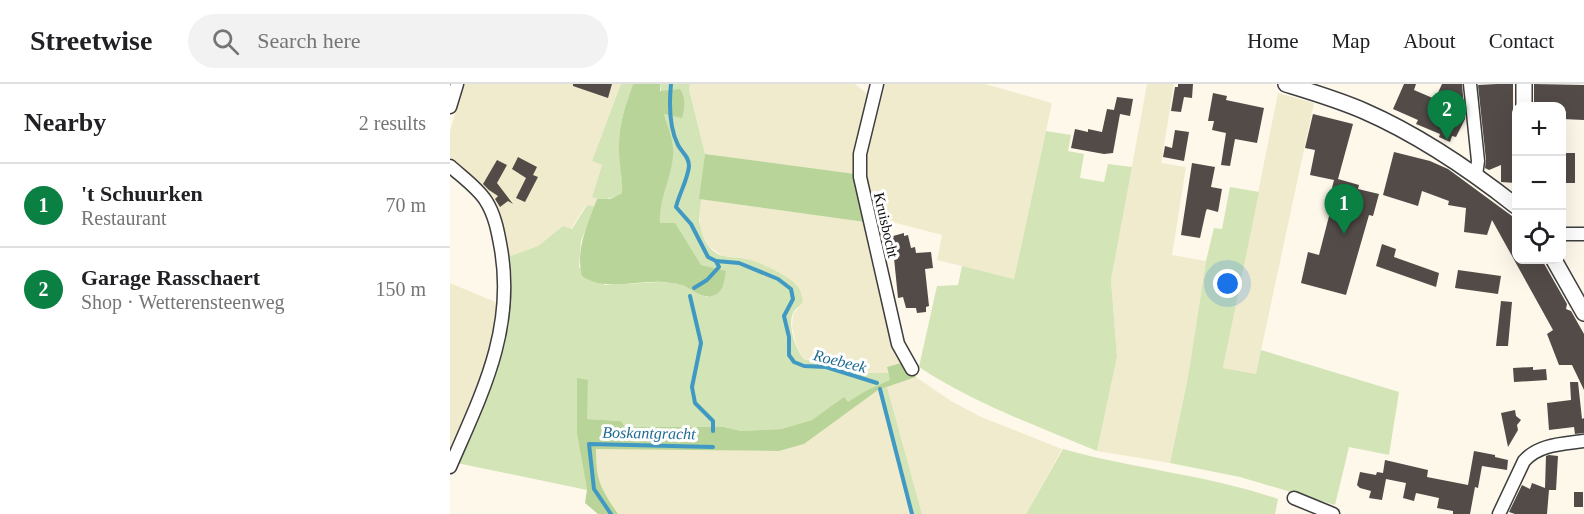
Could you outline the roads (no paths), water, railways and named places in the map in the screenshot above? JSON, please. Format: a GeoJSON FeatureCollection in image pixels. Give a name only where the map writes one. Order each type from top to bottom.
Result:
{"type":"FeatureCollection","features":[{"type":"Feature","properties":{"kind":"street"},"geometry":{"type":"LineString","coordinates":[[450,107],[457,84]]}},
{"type":"Feature","properties":{"kind":"street","name":"Kruisbocht"},"geometry":{"type":"LineString","coordinates":[[877,84],[860,154],[860,177],[898,344],[912,369]]}},
{"type":"Feature","properties":{"kind":"street"},"geometry":{"type":"LineString","coordinates":[[1286,84],[1364,111],[1417,137],[1476,175],[1512,203]]}},
{"type":"Feature","properties":{"kind":"street"},"geometry":{"type":"LineString","coordinates":[[1470,84],[1478,160],[1476,175]]}},
{"type":"Feature","properties":{"kind":"street"},"geometry":{"type":"LineString","coordinates":[[1524,84],[1524,102]]}},
{"type":"Feature","properties":{"kind":"street"},"geometry":{"type":"LineString","coordinates":[[450,166],[485,199],[492,213],[500,239],[505,285],[503,316],[495,359],[450,467]]}},
{"type":"Feature","properties":{"kind":"street"},"geometry":{"type":"LineString","coordinates":[[1566,234],[1584,234]]}},
{"type":"Feature","properties":{"kind":"street"},"geometry":{"type":"LineString","coordinates":[[1556,264],[1584,313]]}},
{"type":"Feature","properties":{"kind":"street"},"geometry":{"type":"LineString","coordinates":[[1499,514],[1524,461],[1530,455],[1540,448],[1584,441]]}},
{"type":"Feature","properties":{"kind":"street"},"geometry":{"type":"LineString","coordinates":[[1294,498],[1333,514]]}},
{"type":"Feature","properties":{"kind":"waterway","name":"Roebeek"},"geometry":{"type":"LineString","coordinates":[[671,84],[671,123],[678,145],[688,160],[689,166],[676,207],[691,224],[708,257],[716,261],[739,263],[778,279],[791,289],[793,299],[784,316],[789,337],[789,355],[794,362],[804,366],[826,367],[877,383]]}},
{"type":"Feature","properties":{"kind":"waterway","name":"Boskantgracht"},"geometry":{"type":"LineString","coordinates":[[694,288],[707,280],[719,267],[716,261]]}},
{"type":"Feature","properties":{"kind":"waterway","name":"Boskantgracht"},"geometry":{"type":"LineString","coordinates":[[690,296],[701,343],[692,387],[695,403],[713,421],[713,431]]}},
{"type":"Feature","properties":{"kind":"waterway","name":"Roebeek"},"geometry":{"type":"LineString","coordinates":[[880,389],[912,514]]}},
{"type":"Feature","properties":{"kind":"waterway","name":"Boskantgracht"},"geometry":{"type":"LineString","coordinates":[[611,514],[594,489],[589,444],[713,447]]}},
{"type":"Feature","properties":{"kind":"place","name":"Garage Rasschaert"},"geometry":{"type":"Point","coordinates":[1447,140]}},
{"type":"Feature","properties":{"kind":"place","name":"'t Schuurken"},"geometry":{"type":"Point","coordinates":[1344,234]}}]}
